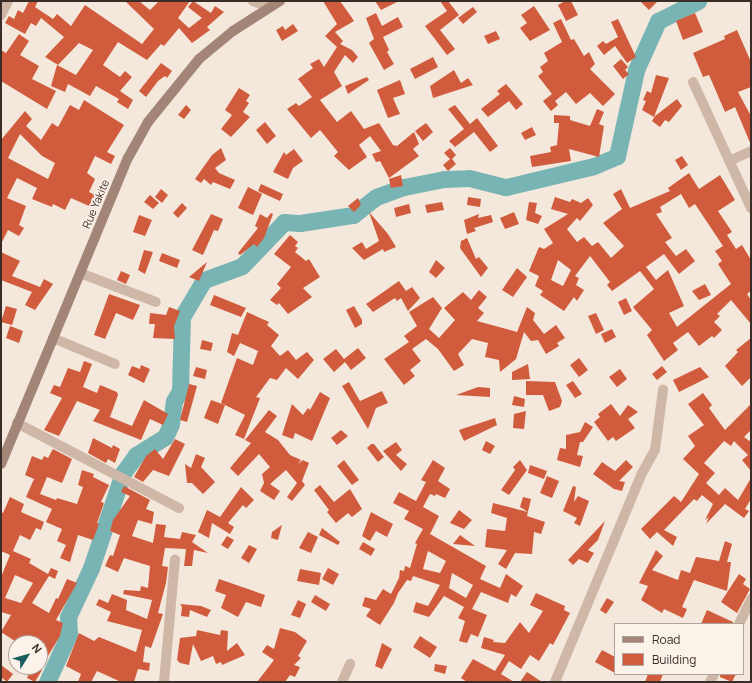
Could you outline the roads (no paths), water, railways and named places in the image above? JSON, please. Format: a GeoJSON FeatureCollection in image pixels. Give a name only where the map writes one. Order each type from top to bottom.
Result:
{"type":"FeatureCollection","features":[{"type":"Feature","properties":{"kind":"main road","name":"Rue Yakite"},"geometry":{"type":"LineString","coordinates":[[1,464],[128,158],[148,122],[199,60],[233,31],[268,7],[280,1]]}},
{"type":"Feature","properties":{"kind":"street"},"geometry":{"type":"LineString","coordinates":[[1,15],[8,1]]}},
{"type":"Feature","properties":{"kind":"street"},"geometry":{"type":"LineString","coordinates":[[253,1],[268,7]]}},
{"type":"Feature","properties":{"kind":"street"},"geometry":{"type":"LineString","coordinates":[[694,82],[751,208]]}},
{"type":"Feature","properties":{"kind":"street"},"geometry":{"type":"LineString","coordinates":[[729,161],[751,151]]}},
{"type":"Feature","properties":{"kind":"street"},"geometry":{"type":"LineString","coordinates":[[80,273],[156,302]]}},
{"type":"Feature","properties":{"kind":"street"},"geometry":{"type":"LineString","coordinates":[[53,338],[115,364]]}},
{"type":"Feature","properties":{"kind":"street"},"geometry":{"type":"LineString","coordinates":[[555,682],[641,475],[655,450],[663,390]]}},
{"type":"Feature","properties":{"kind":"street"},"geometry":{"type":"LineString","coordinates":[[17,423],[116,475],[128,479],[179,508]]}},
{"type":"Feature","properties":{"kind":"street"},"geometry":{"type":"LineString","coordinates":[[164,682],[175,559]]}},
{"type":"Feature","properties":{"kind":"street"},"geometry":{"type":"LineString","coordinates":[[739,623],[751,599]]}},
{"type":"Feature","properties":{"kind":"street"},"geometry":{"type":"LineString","coordinates":[[342,682],[350,664]]}},
{"type":"Feature","properties":{"kind":"waterway"},"geometry":{"type":"LineString","coordinates":[[47,682],[69,634],[68,617],[91,568],[123,473],[136,455],[165,437],[171,424],[174,401],[180,391],[182,317],[204,280],[242,266],[284,222],[300,223],[353,215],[376,197],[404,187],[444,179],[469,178],[506,187],[594,166],[617,156],[636,70],[658,21],[698,1]]}}]}
